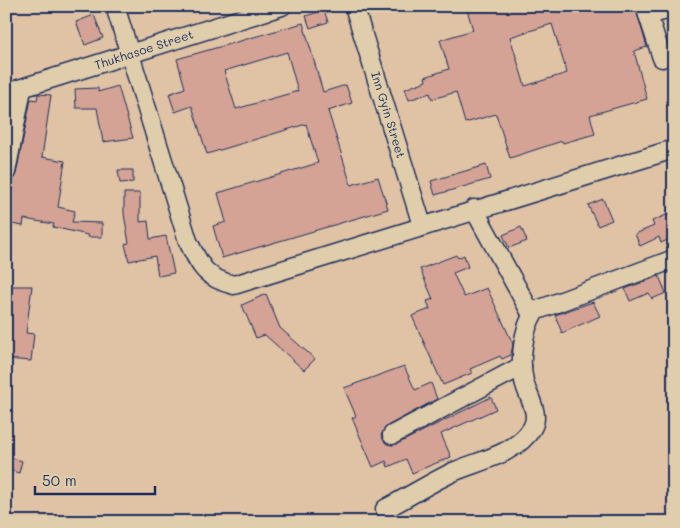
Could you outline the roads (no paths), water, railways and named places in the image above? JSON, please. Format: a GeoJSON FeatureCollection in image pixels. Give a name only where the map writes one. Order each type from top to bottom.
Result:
{"type":"FeatureCollection","features":[{"type":"Feature","properties":{"kind":"street"},"geometry":{"type":"LineString","coordinates":[[115,6],[188,241],[197,261],[208,275],[218,281],[234,284],[674,149]]}},
{"type":"Feature","properties":{"kind":"street","name":"Thukhasoe Street"},"geometry":{"type":"LineString","coordinates":[[14,91],[282,6]]}},
{"type":"Feature","properties":{"kind":"street","name":"Inn Gyin Street"},"geometry":{"type":"LineString","coordinates":[[354,6],[422,225]]}},
{"type":"Feature","properties":{"kind":"street"},"geometry":{"type":"LineString","coordinates":[[662,58],[646,11],[674,8]]}},
{"type":"Feature","properties":{"kind":"street"},"geometry":{"type":"LineString","coordinates":[[6,172],[14,91]]}},
{"type":"Feature","properties":{"kind":"street"},"geometry":{"type":"LineString","coordinates":[[474,209],[532,315]]}},
{"type":"Feature","properties":{"kind":"street"},"geometry":{"type":"LineString","coordinates":[[385,509],[453,472],[506,450],[529,433],[533,427],[536,413],[528,396],[521,360],[532,315],[542,307],[674,259]]}},
{"type":"Feature","properties":{"kind":"street"},"geometry":{"type":"LineString","coordinates":[[392,435],[522,366]]}}]}
